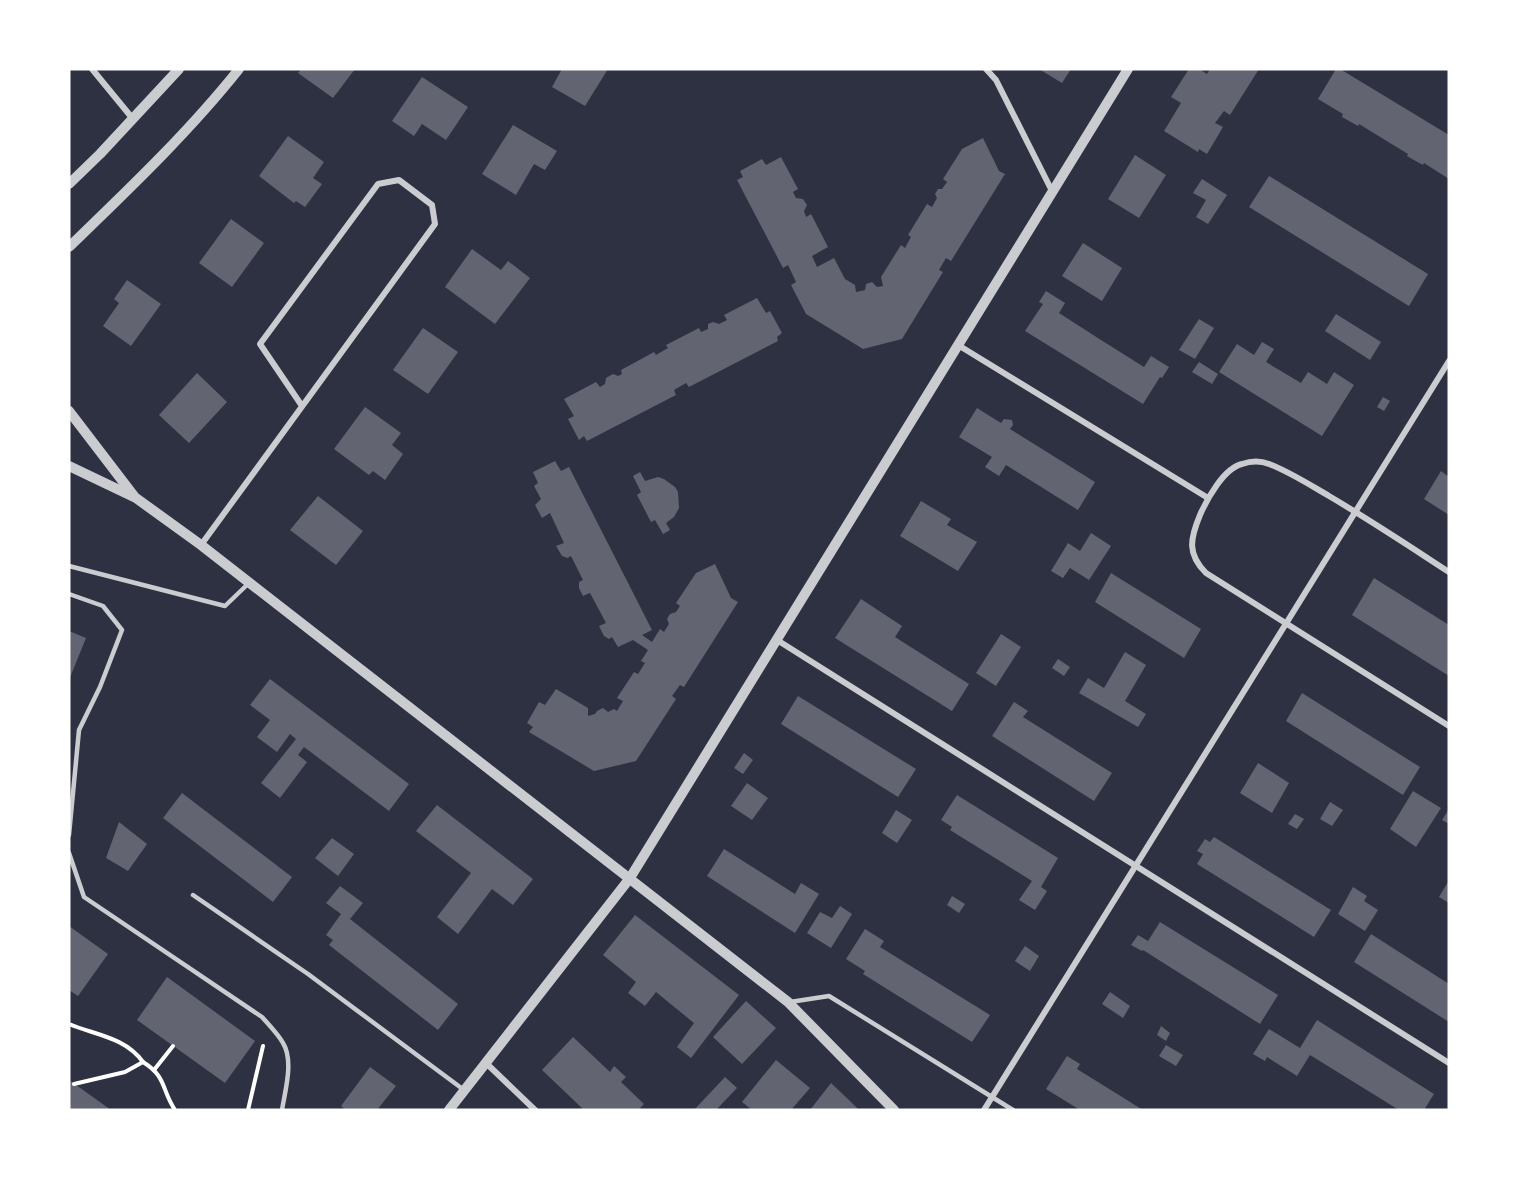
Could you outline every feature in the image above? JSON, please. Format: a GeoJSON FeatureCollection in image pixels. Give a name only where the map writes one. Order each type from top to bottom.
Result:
{"type":"FeatureCollection","features":[{"type":"Feature","properties":{"kind":"street"},"geometry":{"type":"LineString","coordinates":[[92,69],[133,119]]}},
{"type":"Feature","properties":{"kind":"street"},"geometry":{"type":"LineString","coordinates":[[69,184],[179,69]]}},
{"type":"Feature","properties":{"kind":"street"},"geometry":{"type":"LineString","coordinates":[[69,247],[155,162],[222,91],[239,69]]}},
{"type":"Feature","properties":{"kind":"street"},"geometry":{"type":"LineString","coordinates":[[986,69],[996,80],[1053,191]]}},
{"type":"Feature","properties":{"kind":"street"},"geometry":{"type":"LineString","coordinates":[[449,1110],[630,878],[1128,69]]}},
{"type":"Feature","properties":{"kind":"street"},"geometry":{"type":"LineString","coordinates":[[201,545],[435,224],[432,205],[399,180],[378,184],[260,344],[302,406]]}},
{"type":"Feature","properties":{"kind":"street"},"geometry":{"type":"LineString","coordinates":[[958,345],[1208,498]]}},
{"type":"Feature","properties":{"kind":"street"},"geometry":{"type":"LineString","coordinates":[[984,1110],[1449,361]]}},
{"type":"Feature","properties":{"kind":"street"},"geometry":{"type":"LineString","coordinates":[[69,411],[136,498]]}},
{"type":"Feature","properties":{"kind":"street"},"geometry":{"type":"LineString","coordinates":[[1449,572],[1296,476],[1257,461],[1240,464],[1225,476],[1208,498],[1194,528],[1191,547],[1195,561],[1206,573],[1449,726]]}},
{"type":"Feature","properties":{"kind":"street"},"geometry":{"type":"LineString","coordinates":[[69,466],[136,498],[201,545],[630,878],[788,1002],[894,1110]]}},
{"type":"Feature","properties":{"kind":"street"},"geometry":{"type":"LineString","coordinates":[[777,640],[1449,1063]]}},
{"type":"Feature","properties":{"kind":"street"},"geometry":{"type":"LineString","coordinates":[[486,1064],[535,1110]]}},
{"type":"Feature","properties":{"kind":"lane"},"geometry":{"type":"LineString","coordinates":[[69,566],[225,606],[249,583]]}},
{"type":"Feature","properties":{"kind":"lane"},"geometry":{"type":"LineString","coordinates":[[69,594],[104,606],[122,630],[100,687],[79,730],[69,835]]}},
{"type":"Feature","properties":{"kind":"lane"},"geometry":{"type":"LineString","coordinates":[[69,853],[84,897],[262,1017],[285,1045],[289,1075],[282,1110]]}},
{"type":"Feature","properties":{"kind":"lane"},"geometry":{"type":"LineString","coordinates":[[193,895],[308,974],[465,1090]]}},
{"type":"Feature","properties":{"kind":"lane"},"geometry":{"type":"LineString","coordinates":[[788,1002],[829,996],[1013,1110]]}},
{"type":"Feature","properties":{"kind":"path"},"geometry":{"type":"LineString","coordinates":[[69,1024],[123,1043],[132,1049],[142,1062],[161,1077],[166,1094],[176,1110]]}},
{"type":"Feature","properties":{"kind":"path"},"geometry":{"type":"LineString","coordinates":[[248,1110],[264,1044],[274,1032]]}},
{"type":"Feature","properties":{"kind":"path"},"geometry":{"type":"LineString","coordinates":[[154,1070],[173,1046]]}},
{"type":"Feature","properties":{"kind":"path"},"geometry":{"type":"LineString","coordinates":[[74,1084],[125,1072],[142,1062]]}},
{"type":"Feature","properties":{"kind":"building"},"geometry":{"type":"Polygon","coordinates":[[[301,69],[355,69],[333,98],[298,73],[301,69]]]}},
{"type":"Feature","properties":{"kind":"building"},"geometry":{"type":"Polygon","coordinates":[[[562,69],[608,69],[585,106],[552,87],[562,69]]]}},
{"type":"Feature","properties":{"kind":"building"},"geometry":{"type":"Polygon","coordinates":[[[1039,69],[1071,69],[1062,83],[1039,69]]]}},
{"type":"Feature","properties":{"kind":"building"},"geometry":{"type":"Polygon","coordinates":[[[1189,69],[1199,69],[1207,74],[1210,69],[1259,69],[1230,115],[1224,111],[1215,123],[1223,127],[1207,154],[1199,149],[1198,152],[1164,131],[1181,103],[1171,97],[1189,69]]]}},
{"type":"Feature","properties":{"kind":"building"},"geometry":{"type":"Polygon","coordinates":[[[1336,69],[1340,69],[1449,135],[1449,179],[1424,163],[1423,165],[1407,156],[1408,154],[1359,124],[1358,126],[1342,117],[1343,114],[1318,99],[1336,69]]]}},
{"type":"Feature","properties":{"kind":"building"},"geometry":{"type":"Polygon","coordinates":[[[422,77],[468,107],[446,140],[422,124],[414,136],[392,121],[422,77]]]}},
{"type":"Feature","properties":{"kind":"building"},"geometry":{"type":"Polygon","coordinates":[[[513,125],[557,151],[545,170],[534,164],[516,195],[482,174],[513,125]]]}},
{"type":"Feature","properties":{"kind":"building"},"geometry":{"type":"Polygon","coordinates":[[[288,136],[324,162],[313,178],[322,184],[305,207],[296,201],[294,203],[259,176],[288,136]]]}},
{"type":"Feature","properties":{"kind":"building"},"geometry":{"type":"Polygon","coordinates":[[[983,138],[999,171],[1005,174],[951,261],[946,258],[939,270],[943,272],[902,339],[863,349],[806,314],[791,285],[796,282],[788,265],[783,268],[737,180],[743,177],[740,171],[762,159],[766,165],[781,157],[798,189],[793,192],[796,198],[803,199],[807,205],[804,211],[806,217],[811,214],[828,247],[812,256],[817,267],[834,258],[845,279],[855,285],[856,292],[865,290],[866,284],[872,282],[877,287],[883,286],[881,277],[901,245],[905,248],[911,237],[908,235],[927,204],[932,207],[937,198],[935,194],[947,182],[943,179],[962,149],[983,138]]]}},
{"type":"Feature","properties":{"kind":"building"},"geometry":{"type":"Polygon","coordinates":[[[1135,155],[1166,175],[1139,218],[1108,199],[1135,155]]]}},
{"type":"Feature","properties":{"kind":"building"},"geometry":{"type":"Polygon","coordinates":[[[1269,176],[1428,274],[1409,306],[1249,207],[1269,176]]]}},
{"type":"Feature","properties":{"kind":"building"},"geometry":{"type":"Polygon","coordinates":[[[1202,179],[1227,195],[1208,224],[1196,217],[1206,200],[1193,193],[1202,179]]]}},
{"type":"Feature","properties":{"kind":"building"},"geometry":{"type":"Polygon","coordinates":[[[231,219],[264,243],[232,287],[199,263],[231,219]]]}},
{"type":"Feature","properties":{"kind":"building"},"geometry":{"type":"Polygon","coordinates":[[[1083,243],[1122,268],[1102,301],[1062,276],[1083,243]]]}},
{"type":"Feature","properties":{"kind":"building"},"geometry":{"type":"Polygon","coordinates":[[[472,249],[501,270],[508,261],[530,278],[495,324],[445,287],[472,249]]]}},
{"type":"Feature","properties":{"kind":"building"},"geometry":{"type":"Polygon","coordinates":[[[127,280],[161,304],[131,346],[103,326],[119,303],[114,299],[127,280]]]}},
{"type":"Feature","properties":{"kind":"building"},"geometry":{"type":"Polygon","coordinates":[[[1046,291],[1065,303],[1059,313],[1144,367],[1151,356],[1169,367],[1143,404],[1025,331],[1043,304],[1039,302],[1046,291]]]}},
{"type":"Feature","properties":{"kind":"building"},"geometry":{"type":"Polygon","coordinates":[[[757,298],[766,313],[770,311],[782,333],[777,337],[778,341],[689,387],[686,383],[674,390],[676,395],[587,441],[584,436],[579,440],[568,419],[574,416],[564,399],[596,382],[600,387],[605,384],[606,378],[613,374],[618,376],[622,374],[621,370],[654,352],[656,355],[668,348],[666,345],[699,328],[701,332],[708,329],[708,324],[713,322],[719,324],[727,320],[724,315],[757,298]]]}},
{"type":"Feature","properties":{"kind":"building"},"geometry":{"type":"Polygon","coordinates":[[[1336,314],[1381,342],[1370,360],[1325,331],[1336,314]]]}},
{"type":"Feature","properties":{"kind":"building"},"geometry":{"type":"Polygon","coordinates":[[[1199,319],[1214,328],[1195,359],[1179,350],[1199,319]]]}},
{"type":"Feature","properties":{"kind":"building"},"geometry":{"type":"Polygon","coordinates":[[[423,328],[458,352],[428,394],[393,370],[423,328]]]}},
{"type":"Feature","properties":{"kind":"building"},"geometry":{"type":"Polygon","coordinates":[[[1262,342],[1274,349],[1266,362],[1301,383],[1308,372],[1327,384],[1334,372],[1354,385],[1322,436],[1219,372],[1237,344],[1254,355],[1262,342]]]}},
{"type":"Feature","properties":{"kind":"building"},"geometry":{"type":"Polygon","coordinates":[[[1199,362],[1218,374],[1212,384],[1192,372],[1199,362]]]}},
{"type":"Feature","properties":{"kind":"building"},"geometry":{"type":"Polygon","coordinates":[[[197,373],[227,402],[189,443],[159,415],[197,373]]]}},
{"type":"Feature","properties":{"kind":"building"},"geometry":{"type":"Polygon","coordinates":[[[1383,397],[1390,401],[1384,411],[1377,407],[1383,397]]]}},
{"type":"Feature","properties":{"kind":"building"},"geometry":{"type":"Polygon","coordinates":[[[365,407],[401,433],[392,445],[403,454],[385,480],[373,471],[369,475],[334,449],[365,407]]]}},
{"type":"Feature","properties":{"kind":"building"},"geometry":{"type":"Polygon","coordinates":[[[977,408],[1001,423],[1004,419],[1012,420],[1013,425],[1010,429],[1095,482],[1078,510],[1006,465],[999,476],[985,467],[992,457],[959,437],[977,408]]]}},
{"type":"Feature","properties":{"kind":"building"},"geometry":{"type":"Polygon","coordinates":[[[555,461],[561,471],[569,467],[652,630],[642,635],[652,642],[660,629],[664,632],[669,624],[667,619],[680,606],[676,603],[696,573],[715,564],[731,598],[738,602],[684,687],[680,685],[672,696],[676,699],[636,761],[594,771],[529,732],[533,727],[527,723],[539,702],[545,705],[556,689],[588,708],[588,716],[603,708],[608,712],[614,709],[617,711],[623,701],[617,698],[634,672],[638,674],[645,663],[641,661],[648,650],[633,640],[618,647],[612,637],[609,639],[604,636],[599,626],[606,623],[590,593],[583,596],[579,582],[583,580],[571,556],[567,558],[562,556],[556,546],[564,543],[550,513],[542,518],[535,505],[541,499],[534,486],[538,483],[533,472],[555,461]]]}},
{"type":"Feature","properties":{"kind":"building"},"geometry":{"type":"Polygon","coordinates":[[[1441,471],[1449,477],[1449,515],[1424,499],[1441,471]]]}},
{"type":"Feature","properties":{"kind":"building"},"geometry":{"type":"Polygon","coordinates":[[[640,472],[645,481],[658,477],[664,479],[678,492],[679,508],[674,517],[666,523],[670,530],[663,534],[655,520],[651,522],[637,495],[641,492],[633,476],[640,472]]]}},
{"type":"Feature","properties":{"kind":"building"},"geometry":{"type":"Polygon","coordinates":[[[318,496],[363,531],[336,565],[290,530],[318,496]]]}},
{"type":"Feature","properties":{"kind":"building"},"geometry":{"type":"Polygon","coordinates":[[[921,501],[951,519],[947,525],[977,542],[958,571],[900,536],[921,501]]]}},
{"type":"Feature","properties":{"kind":"building"},"geometry":{"type":"Polygon","coordinates":[[[1091,533],[1111,546],[1089,580],[1070,568],[1063,578],[1051,571],[1068,543],[1080,551],[1091,533]]]}},
{"type":"Feature","properties":{"kind":"building"},"geometry":{"type":"Polygon","coordinates":[[[1111,573],[1201,629],[1184,658],[1095,602],[1111,573]]]}},
{"type":"Feature","properties":{"kind":"building"},"geometry":{"type":"Polygon","coordinates":[[[1374,578],[1449,625],[1449,676],[1352,615],[1374,578]]]}},
{"type":"Feature","properties":{"kind":"building"},"geometry":{"type":"Polygon","coordinates":[[[861,599],[902,626],[895,637],[969,684],[952,711],[835,638],[861,599]]]}},
{"type":"Feature","properties":{"kind":"building"},"geometry":{"type":"Polygon","coordinates":[[[69,631],[86,638],[69,680],[69,631]]]}},
{"type":"Feature","properties":{"kind":"building"},"geometry":{"type":"Polygon","coordinates":[[[1001,634],[1021,647],[996,686],[976,673],[1001,634]]]}},
{"type":"Feature","properties":{"kind":"building"},"geometry":{"type":"Polygon","coordinates":[[[1125,652],[1146,665],[1125,701],[1146,714],[1138,727],[1079,693],[1088,678],[1104,688],[1125,652]]]}},
{"type":"Feature","properties":{"kind":"building"},"geometry":{"type":"Polygon","coordinates":[[[1058,659],[1070,667],[1064,676],[1052,668],[1058,659]]]}},
{"type":"Feature","properties":{"kind":"building"},"geometry":{"type":"Polygon","coordinates":[[[270,679],[409,784],[389,811],[304,747],[298,755],[307,762],[280,798],[261,783],[296,739],[290,734],[277,752],[257,737],[270,720],[250,705],[270,679]]]}},
{"type":"Feature","properties":{"kind":"building"},"geometry":{"type":"Polygon","coordinates":[[[1302,693],[1420,767],[1403,795],[1286,721],[1302,693]]]}},
{"type":"Feature","properties":{"kind":"building"},"geometry":{"type":"Polygon","coordinates":[[[798,696],[916,769],[898,797],[781,724],[798,696]]]}},
{"type":"Feature","properties":{"kind":"building"},"geometry":{"type":"Polygon","coordinates":[[[1014,702],[1028,711],[1023,717],[1112,773],[1094,801],[992,736],[1014,702]]]}},
{"type":"Feature","properties":{"kind":"building"},"geometry":{"type":"Polygon","coordinates":[[[744,753],[753,760],[743,774],[734,768],[744,753]]]}},
{"type":"Feature","properties":{"kind":"building"},"geometry":{"type":"Polygon","coordinates":[[[1258,763],[1289,783],[1272,813],[1240,793],[1258,763]]]}},
{"type":"Feature","properties":{"kind":"building"},"geometry":{"type":"Polygon","coordinates":[[[747,783],[768,798],[752,820],[731,806],[747,783]]]}},
{"type":"Feature","properties":{"kind":"building"},"geometry":{"type":"Polygon","coordinates":[[[1413,791],[1441,808],[1416,847],[1390,829],[1413,791]]]}},
{"type":"Feature","properties":{"kind":"building"},"geometry":{"type":"Polygon","coordinates":[[[182,793],[292,877],[273,902],[163,818],[182,793]]]}},
{"type":"Feature","properties":{"kind":"building"},"geometry":{"type":"Polygon","coordinates":[[[957,795],[1058,858],[1041,887],[1047,891],[1035,910],[1019,900],[1032,881],[950,830],[952,827],[941,820],[957,795]]]}},
{"type":"Feature","properties":{"kind":"building"},"geometry":{"type":"Polygon","coordinates":[[[1330,802],[1343,810],[1332,826],[1320,819],[1330,802]]]}},
{"type":"Feature","properties":{"kind":"building"},"geometry":{"type":"Polygon","coordinates":[[[437,805],[533,879],[513,905],[492,889],[458,934],[437,917],[471,873],[416,831],[437,805]]]}},
{"type":"Feature","properties":{"kind":"building"},"geometry":{"type":"Polygon","coordinates":[[[1449,809],[1449,824],[1442,820],[1449,809]]]}},
{"type":"Feature","properties":{"kind":"building"},"geometry":{"type":"Polygon","coordinates":[[[896,810],[912,820],[897,843],[882,833],[896,810]]]}},
{"type":"Feature","properties":{"kind":"building"},"geometry":{"type":"Polygon","coordinates":[[[1295,814],[1304,819],[1297,829],[1288,824],[1295,814]]]}},
{"type":"Feature","properties":{"kind":"building"},"geometry":{"type":"Polygon","coordinates":[[[119,822],[147,844],[128,871],[106,858],[119,822]]]}},
{"type":"Feature","properties":{"kind":"building"},"geometry":{"type":"Polygon","coordinates":[[[1214,837],[1331,910],[1314,937],[1197,864],[1203,854],[1197,851],[1205,839],[1210,842],[1214,837]]]}},
{"type":"Feature","properties":{"kind":"building"},"geometry":{"type":"Polygon","coordinates":[[[332,838],[354,854],[338,876],[315,858],[332,838]]]}},
{"type":"Feature","properties":{"kind":"building"},"geometry":{"type":"Polygon","coordinates":[[[724,849],[795,894],[801,883],[819,894],[795,933],[707,876],[724,849]]]}},
{"type":"Feature","properties":{"kind":"building"},"geometry":{"type":"Polygon","coordinates":[[[1449,883],[1449,903],[1439,897],[1449,883]]]}},
{"type":"Feature","properties":{"kind":"building"},"geometry":{"type":"Polygon","coordinates":[[[340,886],[363,903],[350,919],[458,1004],[438,1030],[329,945],[333,940],[326,935],[341,914],[326,903],[340,886]]]}},
{"type":"Feature","properties":{"kind":"building"},"geometry":{"type":"Polygon","coordinates":[[[1353,887],[1367,896],[1364,901],[1378,910],[1365,931],[1338,914],[1353,887]]]}},
{"type":"Feature","properties":{"kind":"building"},"geometry":{"type":"Polygon","coordinates":[[[952,896],[965,904],[959,913],[947,905],[952,896]]]}},
{"type":"Feature","properties":{"kind":"building"},"geometry":{"type":"Polygon","coordinates":[[[840,906],[852,914],[831,948],[807,933],[820,912],[832,918],[840,906]]]}},
{"type":"Feature","properties":{"kind":"building"},"geometry":{"type":"Polygon","coordinates":[[[635,915],[739,995],[691,1058],[677,1047],[694,1023],[656,992],[645,1006],[628,993],[636,982],[603,955],[635,915]]]}},
{"type":"Feature","properties":{"kind":"building"},"geometry":{"type":"Polygon","coordinates":[[[1160,922],[1278,995],[1260,1024],[1143,950],[1131,945],[1138,935],[1148,941],[1160,922]]]}},
{"type":"Feature","properties":{"kind":"building"},"geometry":{"type":"Polygon","coordinates":[[[69,926],[108,954],[78,996],[69,990],[69,926]]]}},
{"type":"Feature","properties":{"kind":"building"},"geometry":{"type":"Polygon","coordinates":[[[865,929],[884,941],[880,947],[990,1015],[972,1042],[863,974],[865,971],[846,959],[865,929]]]}},
{"type":"Feature","properties":{"kind":"building"},"geometry":{"type":"Polygon","coordinates":[[[1371,934],[1449,984],[1449,1022],[1354,962],[1371,934]]]}},
{"type":"Feature","properties":{"kind":"building"},"geometry":{"type":"Polygon","coordinates":[[[1025,946],[1039,956],[1030,971],[1015,961],[1025,946]]]}},
{"type":"Feature","properties":{"kind":"building"},"geometry":{"type":"Polygon","coordinates":[[[167,977],[255,1041],[225,1083],[137,1020],[167,977]]]}},
{"type":"Feature","properties":{"kind":"building"},"geometry":{"type":"Polygon","coordinates":[[[1110,992],[1130,1006],[1123,1018],[1102,1004],[1110,992]]]}},
{"type":"Feature","properties":{"kind":"building"},"geometry":{"type":"Polygon","coordinates":[[[746,1001],[776,1028],[742,1064],[713,1037],[746,1001]]]}},
{"type":"Feature","properties":{"kind":"building"},"geometry":{"type":"Polygon","coordinates":[[[1317,1020],[1434,1094],[1424,1110],[1399,1110],[1310,1055],[1297,1076],[1267,1057],[1265,1061],[1253,1054],[1269,1029],[1300,1048],[1317,1020]]]}},
{"type":"Feature","properties":{"kind":"building"},"geometry":{"type":"Polygon","coordinates":[[[1161,1026],[1170,1033],[1166,1041],[1157,1035],[1161,1026]]]}},
{"type":"Feature","properties":{"kind":"building"},"geometry":{"type":"Polygon","coordinates":[[[573,1037],[610,1072],[614,1066],[626,1077],[621,1082],[644,1104],[638,1110],[584,1110],[542,1070],[573,1037]]]}},
{"type":"Feature","properties":{"kind":"building"},"geometry":{"type":"Polygon","coordinates":[[[1166,1045],[1183,1055],[1176,1066],[1159,1056],[1166,1045]]]}},
{"type":"Feature","properties":{"kind":"building"},"geometry":{"type":"Polygon","coordinates":[[[1067,1056],[1080,1064],[1077,1069],[1143,1110],[1080,1110],[1046,1089],[1067,1056]]]}},
{"type":"Feature","properties":{"kind":"building"},"geometry":{"type":"Polygon","coordinates":[[[776,1060],[810,1088],[791,1110],[752,1110],[742,1102],[776,1060]]]}},
{"type":"Feature","properties":{"kind":"building"},"geometry":{"type":"Polygon","coordinates":[[[370,1067],[396,1086],[377,1110],[346,1110],[341,1106],[370,1067]]]}},
{"type":"Feature","properties":{"kind":"building"},"geometry":{"type":"Polygon","coordinates":[[[725,1077],[737,1088],[716,1110],[694,1110],[725,1077]]]}},
{"type":"Feature","properties":{"kind":"building"},"geometry":{"type":"Polygon","coordinates":[[[69,1080],[111,1110],[69,1110],[69,1080]]]}},
{"type":"Feature","properties":{"kind":"building"},"geometry":{"type":"Polygon","coordinates":[[[831,1083],[851,1102],[859,1110],[810,1110],[831,1083]]]}}]}
